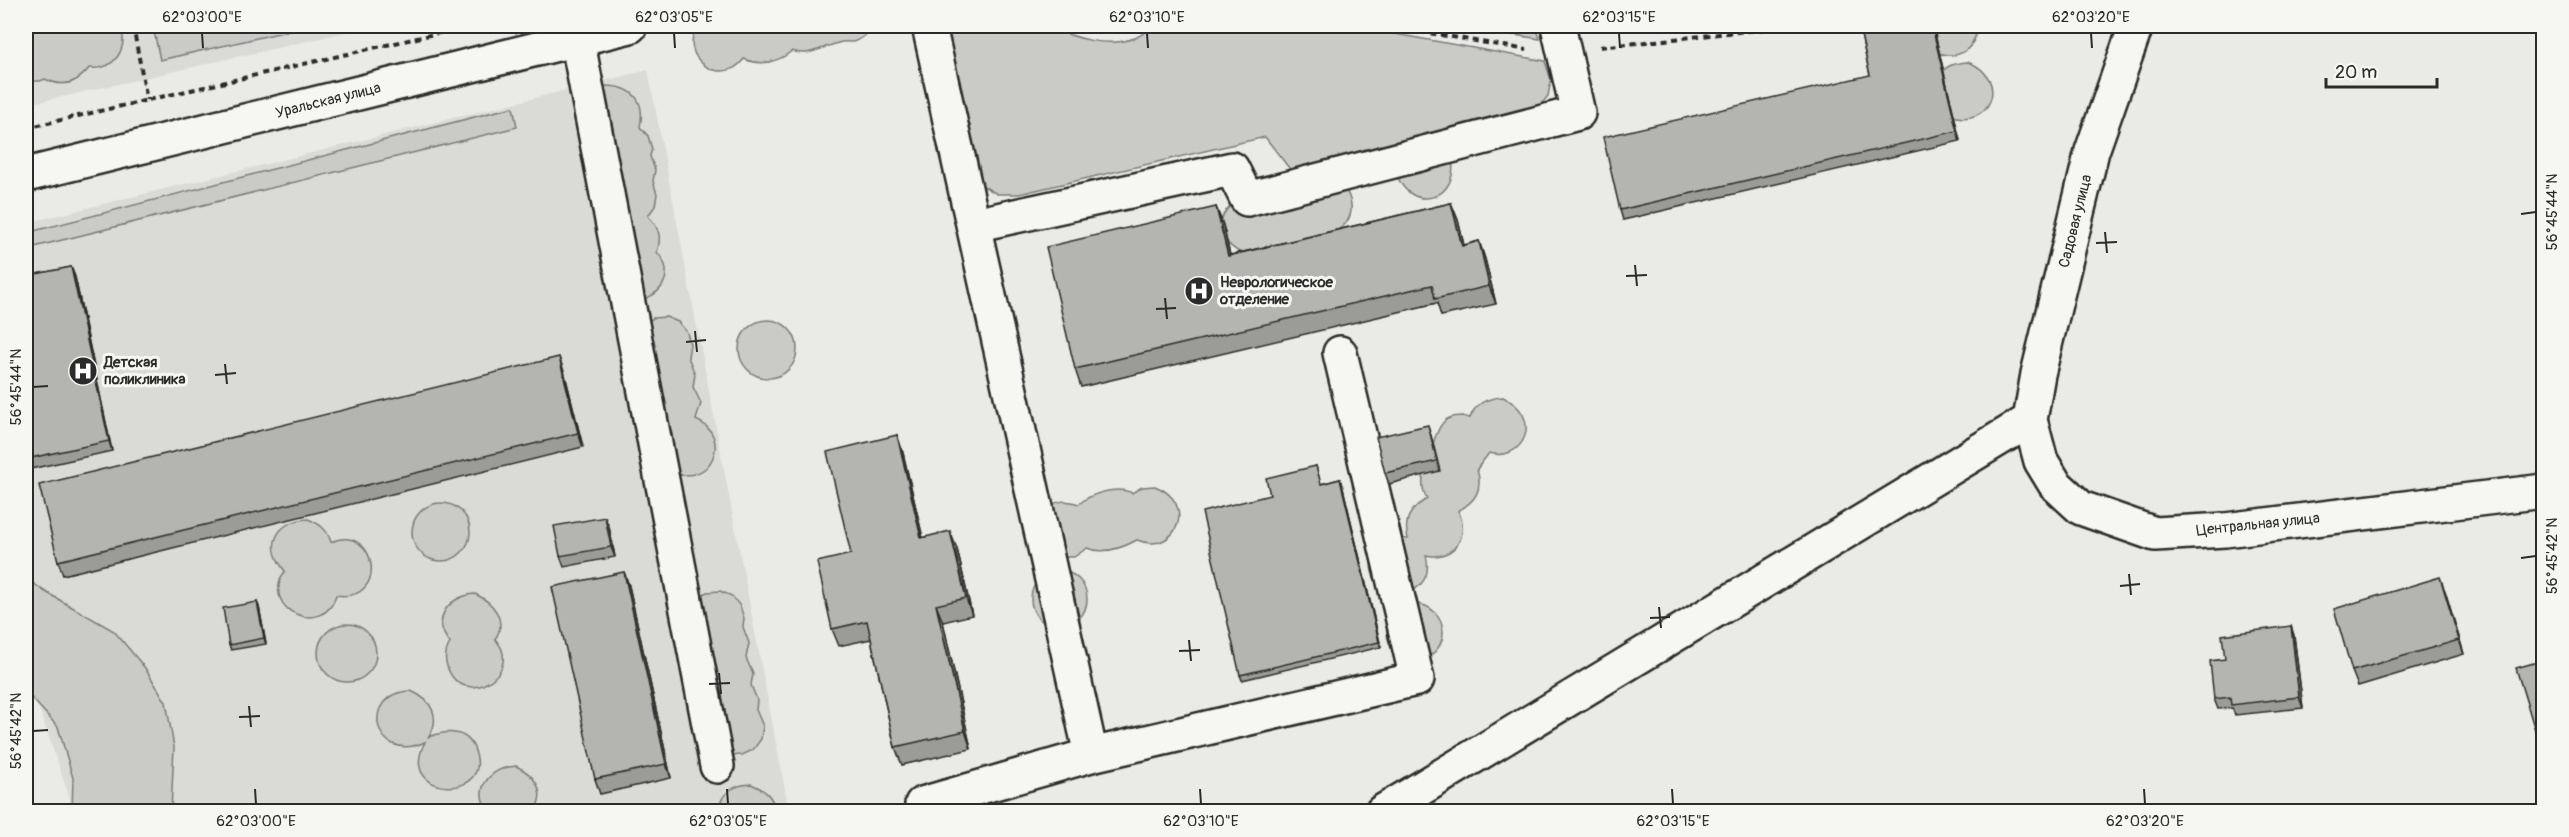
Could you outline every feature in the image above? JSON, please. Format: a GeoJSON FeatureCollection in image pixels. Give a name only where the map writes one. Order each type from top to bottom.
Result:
{"type":"FeatureCollection","features":[{"type":"Feature","properties":{"kind":"street","name":"Уральская улица"},"geometry":{"type":"LineString","coordinates":[[26,175],[630,26]]}},
{"type":"Feature","properties":{"kind":"street"},"geometry":{"type":"LineString","coordinates":[[929,26],[1091,755]]}},
{"type":"Feature","properties":{"kind":"street"},"geometry":{"type":"LineString","coordinates":[[974,225],[1232,169],[1247,199],[1578,113],[1558,26]]}},
{"type":"Feature","properties":{"kind":"street","name":"Садовая улица"},"geometry":{"type":"LineString","coordinates":[[2030,420],[2040,363],[2092,151],[2136,26]]}},
{"type":"Feature","properties":{"kind":"street"},"geometry":{"type":"LineString","coordinates":[[577,38],[717,766]]}},
{"type":"Feature","properties":{"kind":"street"},"geometry":{"type":"LineString","coordinates":[[922,804],[1091,755],[1417,679],[1340,353]]}},
{"type":"Feature","properties":{"kind":"street"},"geometry":{"type":"LineString","coordinates":[[1382,812],[2030,420]]}},
{"type":"Feature","properties":{"kind":"street","name":"Центральная улица"},"geometry":{"type":"LineString","coordinates":[[2030,420],[2041,462],[2055,484],[2081,508],[2155,534],[2225,530],[2544,491]]}},
{"type":"Feature","properties":{"kind":"path"},"geometry":{"type":"LineString","coordinates":[[133,26],[147,100]]}},
{"type":"Feature","properties":{"kind":"path"},"geometry":{"type":"LineString","coordinates":[[26,128],[460,28]]}},
{"type":"Feature","properties":{"kind":"shaded area"},"geometry":{"type":"Polygon","coordinates":[[[26,26],[373,26],[26,105],[26,26]]]}},
{"type":"Feature","properties":{"kind":"shaded area"},"geometry":{"type":"Polygon","coordinates":[[[26,26],[39,26],[49,30],[71,26],[121,26],[123,43],[117,57],[112,62],[106,66],[89,68],[75,81],[64,84],[45,79],[26,81],[26,26]]]}},
{"type":"Feature","properties":{"kind":"shaded area"},"geometry":{"type":"Polygon","coordinates":[[[153,26],[310,26],[160,60],[153,26]]]}},
{"type":"Feature","properties":{"kind":"shaded area"},"geometry":{"type":"Polygon","coordinates":[[[698,26],[873,26],[864,37],[854,42],[842,42],[805,53],[792,51],[769,62],[744,59],[735,67],[724,71],[714,70],[697,58],[693,48],[693,38],[698,26]]]}},
{"type":"Feature","properties":{"kind":"shaded area"},"geometry":{"type":"Polygon","coordinates":[[[939,26],[1051,26],[1070,35],[1092,41],[1114,42],[1135,38],[1155,26],[1351,26],[1545,61],[1551,80],[1548,96],[1532,116],[1451,155],[1453,170],[1449,183],[1442,192],[1433,197],[1422,198],[1412,194],[1403,186],[1396,172],[1296,177],[1265,137],[1019,194],[997,194],[978,183],[939,26]]]}},
{"type":"Feature","properties":{"kind":"shaded area"},"geometry":{"type":"Polygon","coordinates":[[[1459,26],[1536,26],[1540,39],[1459,26]]]}},
{"type":"Feature","properties":{"kind":"shaded area"},"geometry":{"type":"Polygon","coordinates":[[[1920,26],[1978,26],[1976,35],[1968,48],[1957,55],[1949,55],[1932,51],[1920,26]]]}},
{"type":"Feature","properties":{"kind":"shaded area"},"geometry":{"type":"Polygon","coordinates":[[[1968,62],[1981,70],[1989,79],[1992,90],[1990,101],[1984,110],[1975,116],[1962,118],[1947,114],[1936,79],[1949,66],[1968,62]]]}},
{"type":"Feature","properties":{"kind":"shaded area"},"geometry":{"type":"Polygon","coordinates":[[[648,70],[789,811],[74,811],[26,670],[26,223],[648,70]]]}},
{"type":"Feature","properties":{"kind":"shaded area"},"geometry":{"type":"Polygon","coordinates":[[[605,86],[623,88],[635,96],[641,109],[640,127],[648,136],[652,149],[650,156],[655,170],[653,181],[657,194],[655,206],[648,216],[658,232],[657,252],[666,269],[666,277],[658,291],[642,300],[632,301],[594,93],[605,86]]]}},
{"type":"Feature","properties":{"kind":"shaded area"},"geometry":{"type":"Polygon","coordinates":[[[513,107],[517,127],[26,249],[26,233],[513,107]]]}},
{"type":"Feature","properties":{"kind":"shaded area"},"geometry":{"type":"Polygon","coordinates":[[[1340,182],[1347,191],[1350,201],[1349,218],[1338,230],[1317,234],[1310,244],[1273,246],[1271,244],[1269,247],[1245,255],[1228,243],[1223,235],[1221,228],[1225,212],[1241,198],[1340,182]]]}},
{"type":"Feature","properties":{"kind":"shaded area"},"geometry":{"type":"Polygon","coordinates":[[[666,317],[678,322],[687,332],[690,344],[688,357],[695,374],[693,387],[701,403],[696,420],[707,427],[713,437],[715,448],[713,458],[706,467],[697,473],[685,475],[670,471],[642,325],[653,318],[666,317]]]}},
{"type":"Feature","properties":{"kind":"shaded area"},"geometry":{"type":"Polygon","coordinates":[[[768,320],[784,325],[792,333],[797,349],[792,365],[784,373],[768,378],[752,373],[744,365],[739,349],[744,333],[752,325],[768,320]]]}},
{"type":"Feature","properties":{"kind":"shaded area"},"geometry":{"type":"Polygon","coordinates":[[[1503,397],[1516,405],[1523,415],[1526,426],[1525,436],[1520,445],[1502,454],[1489,453],[1477,469],[1478,489],[1474,499],[1458,511],[1462,520],[1461,537],[1452,550],[1436,556],[1426,555],[1427,569],[1424,580],[1416,588],[1396,593],[1386,590],[1378,583],[1372,572],[1373,556],[1392,538],[1408,539],[1407,526],[1410,515],[1427,499],[1423,488],[1423,476],[1441,425],[1452,417],[1470,418],[1482,402],[1503,397]]]}},
{"type":"Feature","properties":{"kind":"shaded area"},"geometry":{"type":"Polygon","coordinates":[[[1155,486],[1168,494],[1176,504],[1179,515],[1172,534],[1163,541],[1151,543],[1137,540],[1106,551],[1087,548],[1074,557],[1061,557],[1046,507],[1062,501],[1079,504],[1104,492],[1119,490],[1132,493],[1142,487],[1155,486]]]}},
{"type":"Feature","properties":{"kind":"shaded area"},"geometry":{"type":"Polygon","coordinates":[[[441,503],[457,508],[465,516],[470,532],[465,548],[457,556],[441,561],[425,556],[417,548],[412,532],[417,516],[425,508],[441,503]]]}},
{"type":"Feature","properties":{"kind":"shaded area"},"geometry":{"type":"Polygon","coordinates":[[[308,519],[323,528],[331,542],[347,539],[359,543],[367,552],[371,564],[370,577],[364,588],[353,594],[336,595],[330,608],[320,615],[308,617],[286,608],[280,598],[279,585],[285,571],[275,553],[275,544],[277,536],[288,524],[308,519]]]}},
{"type":"Feature","properties":{"kind":"shaded area"},"geometry":{"type":"Polygon","coordinates":[[[1053,571],[1065,571],[1075,575],[1083,583],[1087,599],[1083,615],[1075,623],[1065,627],[1053,627],[1043,623],[1035,615],[1031,605],[1031,593],[1035,583],[1043,575],[1053,571]]]}},
{"type":"Feature","properties":{"kind":"shaded area"},"geometry":{"type":"Polygon","coordinates":[[[26,578],[44,591],[114,631],[145,668],[166,702],[174,747],[171,811],[72,811],[73,778],[58,727],[26,692],[26,578]]]}},
{"type":"Feature","properties":{"kind":"shaded area"},"geometry":{"type":"Polygon","coordinates":[[[720,591],[732,596],[740,606],[744,618],[743,627],[749,643],[746,658],[753,674],[751,685],[757,700],[756,710],[763,726],[761,739],[753,750],[742,755],[729,756],[695,598],[707,592],[720,591]]]}},
{"type":"Feature","properties":{"kind":"shaded area"},"geometry":{"type":"Polygon","coordinates":[[[475,594],[482,597],[497,612],[500,625],[495,639],[502,652],[503,664],[488,682],[477,686],[465,686],[455,679],[447,666],[446,654],[450,643],[444,634],[442,618],[450,604],[457,599],[475,594]]]}},
{"type":"Feature","properties":{"kind":"shaded area"},"geometry":{"type":"Polygon","coordinates":[[[1410,604],[1420,604],[1435,612],[1441,621],[1443,632],[1441,643],[1435,652],[1420,660],[1410,660],[1399,655],[1392,648],[1387,637],[1387,627],[1392,616],[1399,609],[1410,604]]]}},
{"type":"Feature","properties":{"kind":"shaded area"},"geometry":{"type":"Polygon","coordinates":[[[347,624],[363,629],[371,637],[376,653],[371,669],[363,677],[347,682],[331,677],[323,669],[318,653],[323,637],[331,629],[347,624]]]}},
{"type":"Feature","properties":{"kind":"shaded area"},"geometry":{"type":"Polygon","coordinates":[[[411,691],[424,699],[432,710],[434,723],[429,737],[444,733],[458,733],[469,740],[473,746],[477,769],[470,780],[458,786],[445,787],[432,783],[423,774],[419,761],[425,742],[407,747],[393,744],[384,737],[379,726],[378,714],[384,703],[394,694],[411,691]]]}},
{"type":"Feature","properties":{"kind":"shaded area"},"geometry":{"type":"Polygon","coordinates":[[[516,766],[523,769],[537,784],[540,797],[534,811],[488,811],[482,794],[487,780],[499,771],[516,766]]]}},
{"type":"Feature","properties":{"kind":"shaded area"},"geometry":{"type":"Polygon","coordinates":[[[751,784],[768,794],[776,811],[718,811],[725,794],[733,788],[751,784]]]}},
{"type":"Feature","properties":{"kind":"building"},"geometry":{"type":"Polygon","coordinates":[[[1859,26],[1932,26],[1957,131],[1620,210],[1603,137],[1870,75],[1859,26]]]}},
{"type":"Feature","properties":{"kind":"building"},"geometry":{"type":"Polygon","coordinates":[[[1451,203],[1462,246],[1479,241],[1489,286],[1435,299],[1432,285],[1075,369],[1046,247],[1216,207],[1228,256],[1451,203]]]}},
{"type":"Feature","properties":{"kind":"building"},"geometry":{"type":"Polygon","coordinates":[[[71,267],[109,441],[26,459],[26,276],[71,267]]]}},
{"type":"Feature","properties":{"kind":"building"},"geometry":{"type":"Polygon","coordinates":[[[559,357],[578,433],[58,561],[39,485],[559,357]]]}},
{"type":"Feature","properties":{"kind":"building"},"geometry":{"type":"Polygon","coordinates":[[[1428,425],[1437,461],[1385,473],[1376,437],[1428,425]]]}},
{"type":"Feature","properties":{"kind":"building"},"geometry":{"type":"Polygon","coordinates":[[[897,435],[921,538],[950,531],[966,598],[936,605],[965,731],[895,747],[867,621],[832,629],[817,562],[851,554],[827,452],[897,435]]]}},
{"type":"Feature","properties":{"kind":"building"},"geometry":{"type":"Polygon","coordinates":[[[1316,466],[1321,484],[1340,479],[1379,642],[1240,675],[1202,512],[1270,495],[1266,478],[1316,466]]]}},
{"type":"Feature","properties":{"kind":"building"},"geometry":{"type":"Polygon","coordinates":[[[605,517],[611,547],[560,556],[554,526],[605,517]]]}},
{"type":"Feature","properties":{"kind":"building"},"geometry":{"type":"Polygon","coordinates":[[[624,572],[666,764],[595,779],[552,587],[624,572]]]}},
{"type":"Feature","properties":{"kind":"building"},"geometry":{"type":"Polygon","coordinates":[[[2440,577],[2459,640],[2352,671],[2334,609],[2440,577]]]}},
{"type":"Feature","properties":{"kind":"building"},"geometry":{"type":"Polygon","coordinates":[[[257,602],[264,638],[229,645],[223,608],[257,602]]]}},
{"type":"Feature","properties":{"kind":"building"},"geometry":{"type":"Polygon","coordinates":[[[2291,626],[2299,697],[2231,705],[2230,697],[2214,699],[2210,661],[2225,659],[2222,635],[2291,626]]]}},
{"type":"Feature","properties":{"kind":"building"},"geometry":{"type":"Polygon","coordinates":[[[2544,660],[2544,727],[2535,730],[2516,668],[2544,660]]]}},
{"type":"Feature","properties":{"kind":"place","name":"Неврологическое отделение"},"geometry":{"type":"Point","coordinates":[1199,291]}},
{"type":"Feature","properties":{"kind":"place","name":"Детская поликлиника"},"geometry":{"type":"Point","coordinates":[83,371]}}]}
